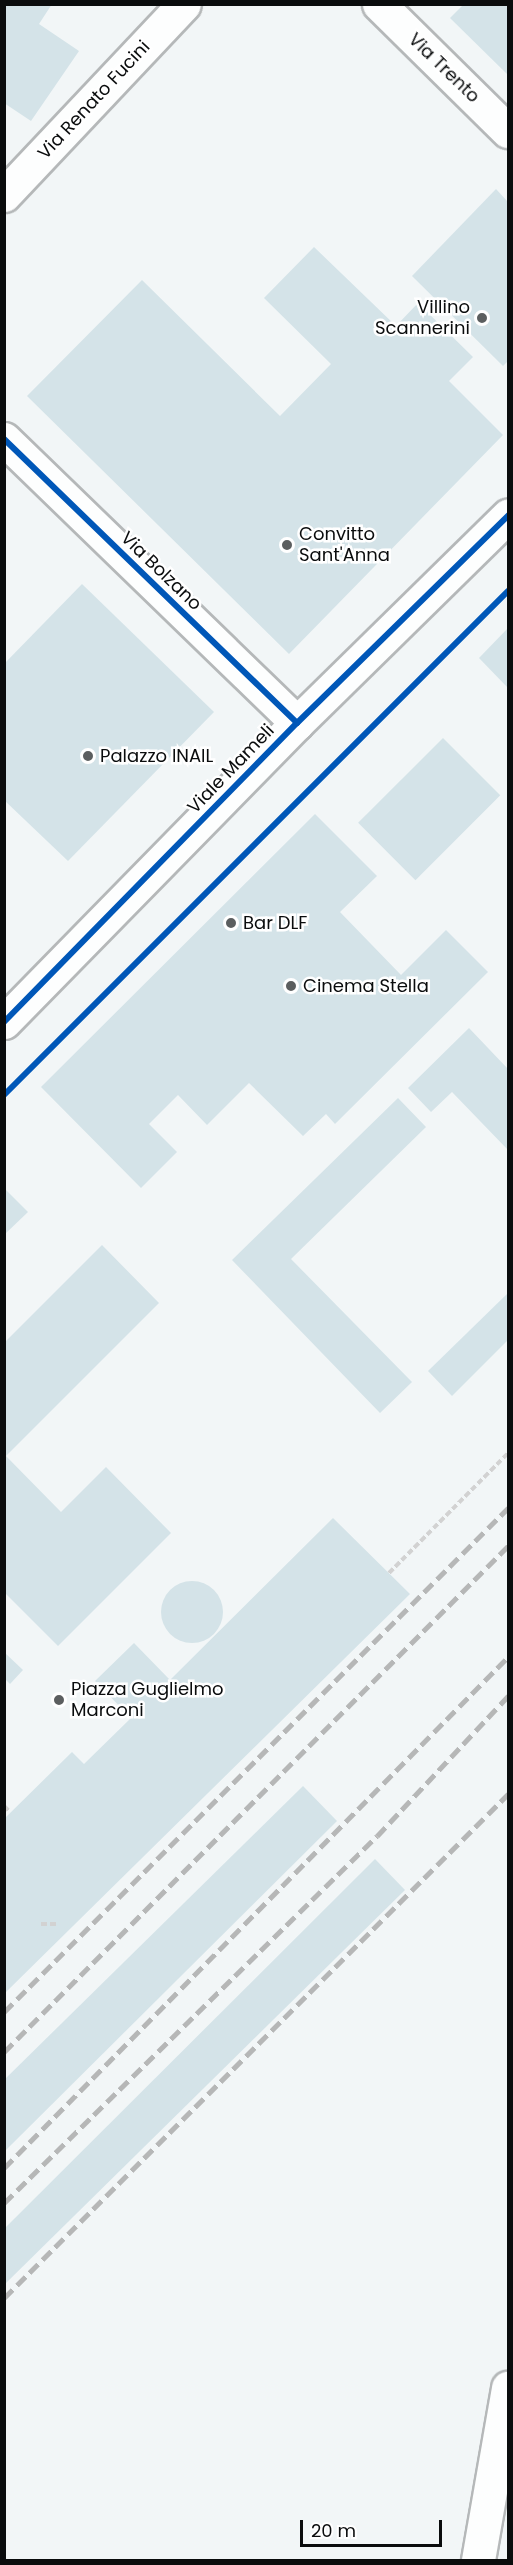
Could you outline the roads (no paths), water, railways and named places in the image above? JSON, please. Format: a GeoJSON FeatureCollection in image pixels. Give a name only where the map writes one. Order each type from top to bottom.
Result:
{"type":"FeatureCollection","features":[{"type":"Feature","properties":{"kind":"street","name":"Via Renato Fucini"},"geometry":{"type":"LineString","coordinates":[[4,195],[184,4]]}},
{"type":"Feature","properties":{"kind":"street","name":"Via Trento"},"geometry":{"type":"LineString","coordinates":[[379,4],[508,130]]}},
{"type":"Feature","properties":{"kind":"street","name":"Via Bolzano"},"geometry":{"type":"LineString","coordinates":[[4,439],[297,723]]}},
{"type":"Feature","properties":{"kind":"street","name":"Viale Mameli"},"geometry":{"type":"LineString","coordinates":[[4,1022],[297,723],[508,516]]}},
{"type":"Feature","properties":{"kind":"street"},"geometry":{"type":"LineString","coordinates":[[478,2560],[508,2388]]}},
{"type":"Feature","properties":{"kind":"railway"},"geometry":{"type":"LineString","coordinates":[[4,2012],[508,1508]]}},
{"type":"Feature","properties":{"kind":"railway"},"geometry":{"type":"LineString","coordinates":[[4,2052],[508,1546]]}},
{"type":"Feature","properties":{"kind":"railway"},"geometry":{"type":"LineString","coordinates":[[4,2168],[508,1657]]}},
{"type":"Feature","properties":{"kind":"railway"},"geometry":{"type":"LineString","coordinates":[[4,2203],[377,1836],[508,1696]]}},
{"type":"Feature","properties":{"kind":"railway"},"geometry":{"type":"LineString","coordinates":[[4,2298],[508,1794]]}},
{"type":"Feature","properties":{"kind":"place","name":"Villino Scannerini"},"geometry":{"type":"Point","coordinates":[482,318]}},
{"type":"Feature","properties":{"kind":"place","name":"Convitto Sant'Anna"},"geometry":{"type":"Point","coordinates":[287,545]}},
{"type":"Feature","properties":{"kind":"place","name":"Palazzo INAIL"},"geometry":{"type":"Point","coordinates":[88,756]}},
{"type":"Feature","properties":{"kind":"place","name":"Bar DLF"},"geometry":{"type":"Point","coordinates":[231,923]}},
{"type":"Feature","properties":{"kind":"place","name":"Cinema Stella"},"geometry":{"type":"Point","coordinates":[291,986]}},
{"type":"Feature","properties":{"kind":"place","name":"Piazza Guglielmo Marconi"},"geometry":{"type":"Point","coordinates":[59,1700]}}]}
